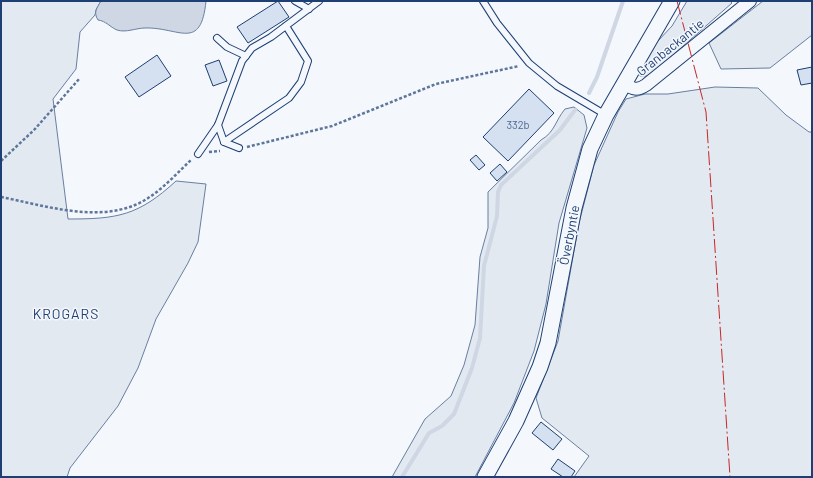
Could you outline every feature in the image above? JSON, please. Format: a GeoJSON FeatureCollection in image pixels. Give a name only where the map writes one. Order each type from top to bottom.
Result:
{"type":"FeatureCollection","features":[{"type":"Feature","properties":{"kind":"street","name":"Överbyntie"},"geometry":{"type":"LineString","coordinates":[[485,477],[516,421],[540,367],[548,343],[575,201],[590,149],[606,115],[672,1]]}},
{"type":"Feature","properties":{"kind":"street","name":"Granbackantie"},"geometry":{"type":"LineString","coordinates":[[624,84],[633,89],[640,89],[750,1]]}},
{"type":"Feature","properties":{"kind":"lane"},"geometry":{"type":"LineString","coordinates":[[295,1],[309,9]]}},
{"type":"Feature","properties":{"kind":"lane"},"geometry":{"type":"LineString","coordinates":[[198,154],[218,125],[232,86],[246,56],[252,48],[286,26],[319,1]]}},
{"type":"Feature","properties":{"kind":"lane"},"geometry":{"type":"LineString","coordinates":[[483,1],[496,23],[530,64],[557,86],[606,115]]}},
{"type":"Feature","properties":{"kind":"lane"},"geometry":{"type":"LineString","coordinates":[[224,142],[289,98],[301,82],[308,61],[286,26]]}},
{"type":"Feature","properties":{"kind":"lane"},"geometry":{"type":"LineString","coordinates":[[217,38],[226,47],[246,56]]}},
{"type":"Feature","properties":{"kind":"lane"},"geometry":{"type":"LineString","coordinates":[[218,125],[224,142],[239,148]]}},
{"type":"Feature","properties":{"kind":"path"},"geometry":{"type":"LineString","coordinates":[[1,197],[86,211],[118,209],[135,205],[164,186],[198,154],[257,145],[332,126],[436,84],[530,64]]}},
{"type":"Feature","properties":{"kind":"path"},"geometry":{"type":"LineString","coordinates":[[1,161],[34,130],[80,78]]}},
{"type":"Feature","properties":{"kind":"shaded area"},"geometry":{"type":"Polygon","coordinates":[[[1,1],[101,1],[95,15],[80,32],[76,69],[53,99],[68,219],[100,218],[126,213],[150,202],[176,181],[206,184],[198,242],[188,263],[156,319],[138,368],[118,406],[70,468],[67,477],[1,477],[1,1]]]}},
{"type":"Feature","properties":{"kind":"shaded area"},"geometry":{"type":"Polygon","coordinates":[[[101,1],[206,1],[203,17],[199,27],[193,32],[186,33],[145,28],[124,31],[117,30],[98,20],[96,12],[101,1]]]}},
{"type":"Feature","properties":{"kind":"shaded area"},"geometry":{"type":"Polygon","coordinates":[[[687,1],[730,1],[732,3],[649,76],[640,76],[639,71],[657,42],[672,26],[687,1]]]}},
{"type":"Feature","properties":{"kind":"shaded area"},"geometry":{"type":"Polygon","coordinates":[[[763,1],[812,1],[812,35],[770,68],[721,69],[709,43],[763,1]]]}},
{"type":"Feature","properties":{"kind":"shaded area"},"geometry":{"type":"Polygon","coordinates":[[[715,87],[758,88],[786,115],[809,132],[812,132],[812,477],[574,477],[589,456],[542,418],[536,398],[558,341],[579,223],[594,165],[618,112],[626,99],[645,94],[668,94],[715,87]]]}},
{"type":"Feature","properties":{"kind":"shaded area"},"geometry":{"type":"Polygon","coordinates":[[[574,107],[584,115],[587,128],[559,223],[546,304],[534,351],[514,403],[475,477],[392,477],[425,419],[451,396],[464,365],[475,325],[480,257],[488,228],[488,192],[541,140],[546,137],[565,109],[574,107]]]}},
{"type":"Feature","properties":{"kind":"building"},"geometry":{"type":"Polygon","coordinates":[[[278,1],[289,17],[248,43],[237,27],[278,1]]]}},
{"type":"Feature","properties":{"kind":"building"},"geometry":{"type":"Polygon","coordinates":[[[157,55],[171,76],[139,97],[125,77],[157,55]]]}},
{"type":"Feature","properties":{"kind":"building"},"geometry":{"type":"Polygon","coordinates":[[[219,60],[227,81],[213,86],[205,65],[219,60]]]}},
{"type":"Feature","properties":{"kind":"building"},"geometry":{"type":"Polygon","coordinates":[[[812,67],[812,83],[801,85],[797,70],[812,67]]]}},
{"type":"Feature","properties":{"kind":"building"},"geometry":{"type":"Polygon","coordinates":[[[529,89],[554,113],[508,161],[483,137],[529,89]]]}},
{"type":"Feature","properties":{"kind":"building"},"geometry":{"type":"Polygon","coordinates":[[[476,155],[485,165],[479,170],[470,160],[476,155]]]}},
{"type":"Feature","properties":{"kind":"building"},"geometry":{"type":"Polygon","coordinates":[[[500,164],[507,172],[497,181],[490,173],[500,164]]]}},
{"type":"Feature","properties":{"kind":"building"},"geometry":{"type":"Polygon","coordinates":[[[541,422],[562,439],[553,450],[532,433],[541,422]]]}},
{"type":"Feature","properties":{"kind":"building"},"geometry":{"type":"Polygon","coordinates":[[[558,459],[575,471],[571,477],[563,477],[551,469],[558,459]]]}},
{"type":"Feature","properties":{"kind":"waterway"},"geometry":{"type":"LineString","coordinates":[[589,93],[597,77],[623,1]]}},
{"type":"Feature","properties":{"kind":"waterway"},"geometry":{"type":"LineString","coordinates":[[402,477],[429,433],[442,426],[454,414],[472,368],[480,338],[484,266],[497,216],[498,192],[501,185],[560,130],[575,110]]}},
{"type":"Feature","properties":{"kind":"power"},"geometry":{"type":"LineString","coordinates":[[677,1],[706,112],[730,477]]}},
{"type":"Feature","properties":{"kind":"district","name":"KROGARS"},"geometry":{"type":"Point","coordinates":[66,314]}}]}
